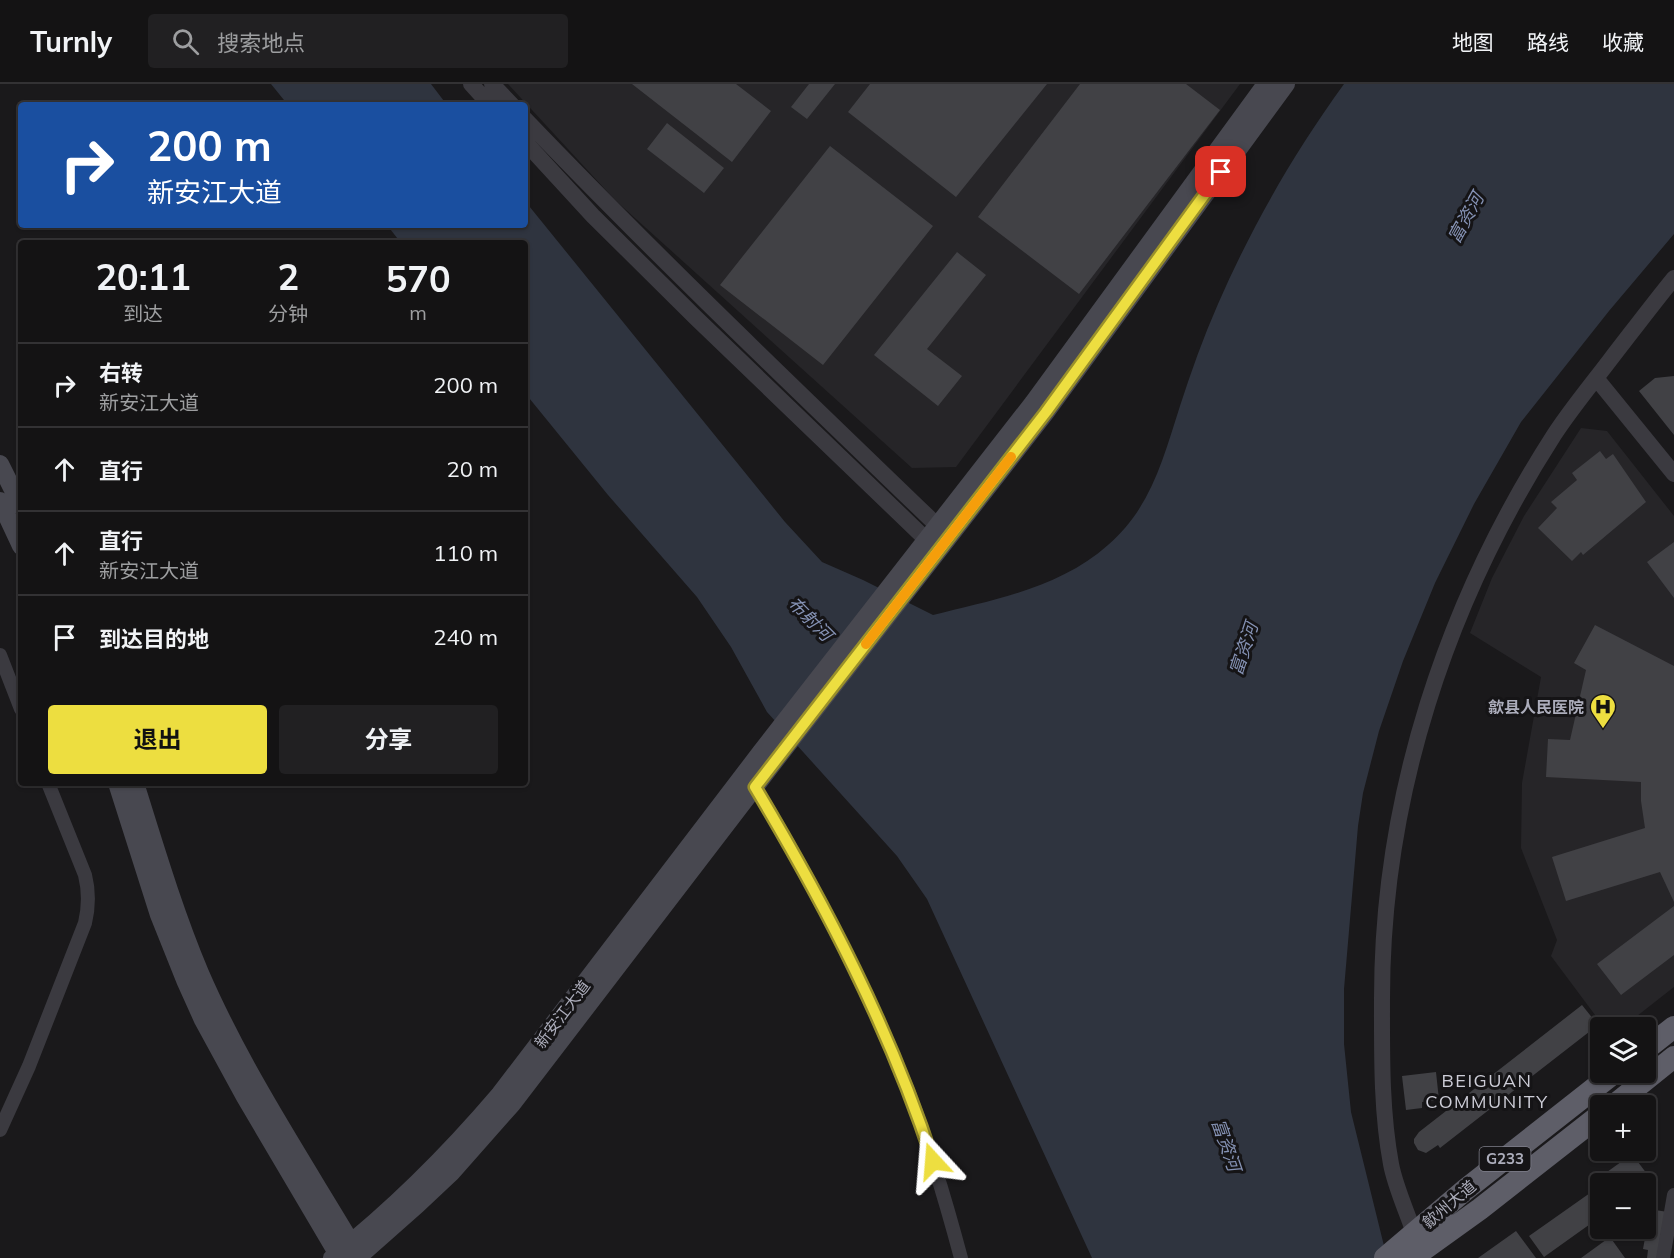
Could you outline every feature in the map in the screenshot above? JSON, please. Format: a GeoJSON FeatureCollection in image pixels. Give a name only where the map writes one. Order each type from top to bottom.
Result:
{"type":"FeatureCollection","features":[{"type":"Feature","properties":{"kind":"highway"},"geometry":{"type":"LineString","coordinates":[[1656,1041],[1674,1027]]}},
{"type":"Feature","properties":{"kind":"highway"},"geometry":{"type":"LineString","coordinates":[[1626,1095],[1674,1058]]}},
{"type":"Feature","properties":{"kind":"highway","name":"歙州大道"},"geometry":{"type":"LineString","coordinates":[[1408,1251],[1465,1190],[1602,1083]]}},
{"type":"Feature","properties":{"kind":"highway","name":"歙州大道"},"geometry":{"type":"LineString","coordinates":[[1408,1251],[1480,1209],[1590,1123]]}},
{"type":"Feature","properties":{"kind":"main road"},"geometry":{"type":"LineString","coordinates":[[772,751],[937,539],[1033,403],[1266,84]]}},
{"type":"Feature","properties":{"kind":"main road"},"geometry":{"type":"LineString","coordinates":[[937,539],[1046,412],[1286,84]]}},
{"type":"Feature","properties":{"kind":"main road"},"geometry":{"type":"LineString","coordinates":[[0,464],[18,500]]}},
{"type":"Feature","properties":{"kind":"main road"},"geometry":{"type":"LineString","coordinates":[[0,501],[18,540]]}},
{"type":"Feature","properties":{"kind":"main road","name":"新安江大道"},"geometry":{"type":"LineString","coordinates":[[348,1255],[418,1204],[451,1173],[512,1104],[755,787],[772,751]]}},
{"type":"Feature","properties":{"kind":"main road","name":"新安江大道"},"geometry":{"type":"LineString","coordinates":[[348,1255],[440,1161],[500,1094],[772,751]]}},
{"type":"Feature","properties":{"kind":"main road"},"geometry":{"type":"LineString","coordinates":[[118,786],[159,915],[203,1020],[245,1098],[348,1255]]}},
{"type":"Feature","properties":{"kind":"main road"},"geometry":{"type":"LineString","coordinates":[[136,786],[176,910],[201,973],[254,1080],[348,1255]]}},
{"type":"Feature","properties":{"kind":"street"},"geometry":{"type":"LineString","coordinates":[[471,84],[487,102]]}},
{"type":"Feature","properties":{"kind":"street"},"geometry":{"type":"LineString","coordinates":[[492,84],[509,102]]}},
{"type":"Feature","properties":{"kind":"street"},"geometry":{"type":"LineString","coordinates":[[528,122],[937,539]]}},
{"type":"Feature","properties":{"kind":"street"},"geometry":{"type":"LineString","coordinates":[[528,145],[593,216],[696,318],[937,539]]}},
{"type":"Feature","properties":{"kind":"street"},"geometry":{"type":"LineString","coordinates":[[1408,1251],[1391,1166],[1382,1087],[1382,980],[1389,877],[1400,811],[1416,740],[1453,632],[1504,522],[1556,433],[1674,278]]}},
{"type":"Feature","properties":{"kind":"street"},"geometry":{"type":"LineString","coordinates":[[1596,378],[1674,474]]}},
{"type":"Feature","properties":{"kind":"street"},"geometry":{"type":"LineString","coordinates":[[0,655],[18,701]]}},
{"type":"Feature","properties":{"kind":"street"},"geometry":{"type":"LineString","coordinates":[[0,1130],[29,1066],[88,911],[85,875],[49,786]]}},
{"type":"Feature","properties":{"kind":"street"},"geometry":{"type":"LineString","coordinates":[[755,787],[825,909],[882,1028],[926,1138],[961,1258]]}},
{"type":"Feature","properties":{"kind":"street"},"geometry":{"type":"LineString","coordinates":[[1663,1258],[1674,1195]]}},
{"type":"Feature","properties":{"kind":"shaded area"},"geometry":{"type":"Polygon","coordinates":[[[508,84],[1240,84],[956,467],[912,468],[615,200],[528,106],[528,102],[525,102],[508,84]]]}},
{"type":"Feature","properties":{"kind":"shaded area","name":"歙县人民医院"},"geometry":{"type":"Polygon","coordinates":[[[1581,428],[1607,431],[1674,516],[1674,987],[1636,1017],[1597,1017],[1551,956],[1557,940],[1521,848],[1522,783],[1541,677],[1470,633],[1492,578],[1524,516],[1581,428]]]}},
{"type":"Feature","properties":{"kind":"water"},"geometry":{"type":"Polygon","coordinates":[[[271,84],[431,84],[445,102],[286,102],[271,84]]]}},
{"type":"Feature","properties":{"kind":"water"},"geometry":{"type":"Polygon","coordinates":[[[1344,84],[1674,84],[1674,234],[1609,311],[1521,422],[1474,504],[1435,583],[1403,661],[1379,731],[1363,793],[1358,826],[1344,989],[1344,1044],[1351,1112],[1387,1258],[1092,1258],[927,899],[897,856],[767,712],[731,647],[697,597],[608,495],[528,397],[528,240],[399,240],[389,228],[528,228],[528,205],[785,522],[822,562],[933,615],[1002,598],[1047,582],[1089,560],[1123,531],[1154,482],[1198,355],[1231,275],[1275,191],[1344,84]]]}},
{"type":"Feature","properties":{"kind":"building"},"geometry":{"type":"Polygon","coordinates":[[[632,84],[736,84],[771,111],[732,162],[632,84]]]}},
{"type":"Feature","properties":{"kind":"building"},"geometry":{"type":"Polygon","coordinates":[[[809,84],[835,84],[807,119],[791,107],[809,84]]]}},
{"type":"Feature","properties":{"kind":"building"},"geometry":{"type":"Polygon","coordinates":[[[870,84],[1047,84],[956,197],[848,112],[870,84]]]}},
{"type":"Feature","properties":{"kind":"building"},"geometry":{"type":"Polygon","coordinates":[[[1080,84],[1186,84],[1220,110],[1079,294],[978,217],[1080,84]]]}},
{"type":"Feature","properties":{"kind":"building"},"geometry":{"type":"Polygon","coordinates":[[[667,123],[724,168],[704,193],[647,149],[667,123]]]}},
{"type":"Feature","properties":{"kind":"building"},"geometry":{"type":"Polygon","coordinates":[[[830,146],[933,226],[823,365],[720,285],[830,146]]]}},
{"type":"Feature","properties":{"kind":"building"},"geometry":{"type":"Polygon","coordinates":[[[957,252],[986,275],[927,349],[962,376],[938,406],[874,355],[957,252]]]}},
{"type":"Feature","properties":{"kind":"building"},"geometry":{"type":"Polygon","coordinates":[[[1674,376],[1674,435],[1639,391],[1655,378],[1674,376]]]}},
{"type":"Feature","properties":{"kind":"building"},"geometry":{"type":"Polygon","coordinates":[[[1600,451],[1606,459],[1613,454],[1646,502],[1583,555],[1581,552],[1572,561],[1538,528],[1557,508],[1551,502],[1577,480],[1572,473],[1600,451]]]}},
{"type":"Feature","properties":{"kind":"building"},"geometry":{"type":"Polygon","coordinates":[[[1674,542],[1674,598],[1647,562],[1674,542]]]}},
{"type":"Feature","properties":{"kind":"building"},"geometry":{"type":"Polygon","coordinates":[[[1595,625],[1674,666],[1674,902],[1660,872],[1566,901],[1552,857],[1645,828],[1641,782],[1546,777],[1548,739],[1570,740],[1586,670],[1574,663],[1595,625]]]}},
{"type":"Feature","properties":{"kind":"building"},"geometry":{"type":"Polygon","coordinates":[[[1674,906],[1674,955],[1621,995],[1597,964],[1674,906]]]}},
{"type":"Feature","properties":{"kind":"building"},"geometry":{"type":"Polygon","coordinates":[[[1582,1005],[1592,1017],[1590,1031],[1440,1148],[1438,1145],[1426,1153],[1418,1150],[1414,1139],[1419,1132],[1582,1005]]]}},
{"type":"Feature","properties":{"kind":"building"},"geometry":{"type":"Polygon","coordinates":[[[1436,1072],[1439,1100],[1422,1102],[1422,1108],[1406,1110],[1402,1076],[1436,1072]]]}},
{"type":"Feature","properties":{"kind":"building"},"geometry":{"type":"Polygon","coordinates":[[[1622,1161],[1637,1161],[1646,1173],[1606,1173],[1622,1161]]]}},
{"type":"Feature","properties":{"kind":"building"},"geometry":{"type":"Polygon","coordinates":[[[1590,1193],[1590,1224],[1544,1257],[1529,1236],[1590,1193]]]}},
{"type":"Feature","properties":{"kind":"building"},"geometry":{"type":"Polygon","coordinates":[[[1656,1210],[1668,1212],[1661,1258],[1647,1258],[1648,1250],[1643,1249],[1645,1239],[1656,1239],[1656,1210]]]}},
{"type":"Feature","properties":{"kind":"building"},"geometry":{"type":"Polygon","coordinates":[[[1516,1231],[1536,1258],[1478,1258],[1516,1231]]]}},
{"type":"Feature","properties":{"kind":"building"},"geometry":{"type":"Polygon","coordinates":[[[1607,1239],[1611,1239],[1625,1258],[1581,1258],[1607,1239]]]}},
{"type":"Feature","properties":{"kind":"slow traffic"},"geometry":{"type":"LineString","coordinates":[[866,644],[1011,457]]}},
{"type":"Feature","properties":{"kind":"place","name":"歙县人民医院"},"geometry":{"type":"Point","coordinates":[1603,730]}},
{"type":"Feature","properties":{"kind":"district","name":"BEIGUAN COMMUNITY"},"geometry":{"type":"Point","coordinates":[1487,1091]}},
{"type":"Feature","properties":{"kind":"route"},"geometry":{"type":"LineString","coordinates":[[933,1161],[909,1094],[870,1000],[825,909],[755,787],[1046,412],[1221,172]]}},
{"type":"Feature","properties":{"kind":"water label","name":"富资河"},"geometry":{"type":"Point","coordinates":[1466,218]}},
{"type":"Feature","properties":{"kind":"water label","name":"布射河"},"geometry":{"type":"Point","coordinates":[810,619]}},
{"type":"Feature","properties":{"kind":"water label","name":"富资河"},"geometry":{"type":"Point","coordinates":[1244,649]}},
{"type":"Feature","properties":{"kind":"water label","name":"富资河"},"geometry":{"type":"Point","coordinates":[1226,1145]}}]}
